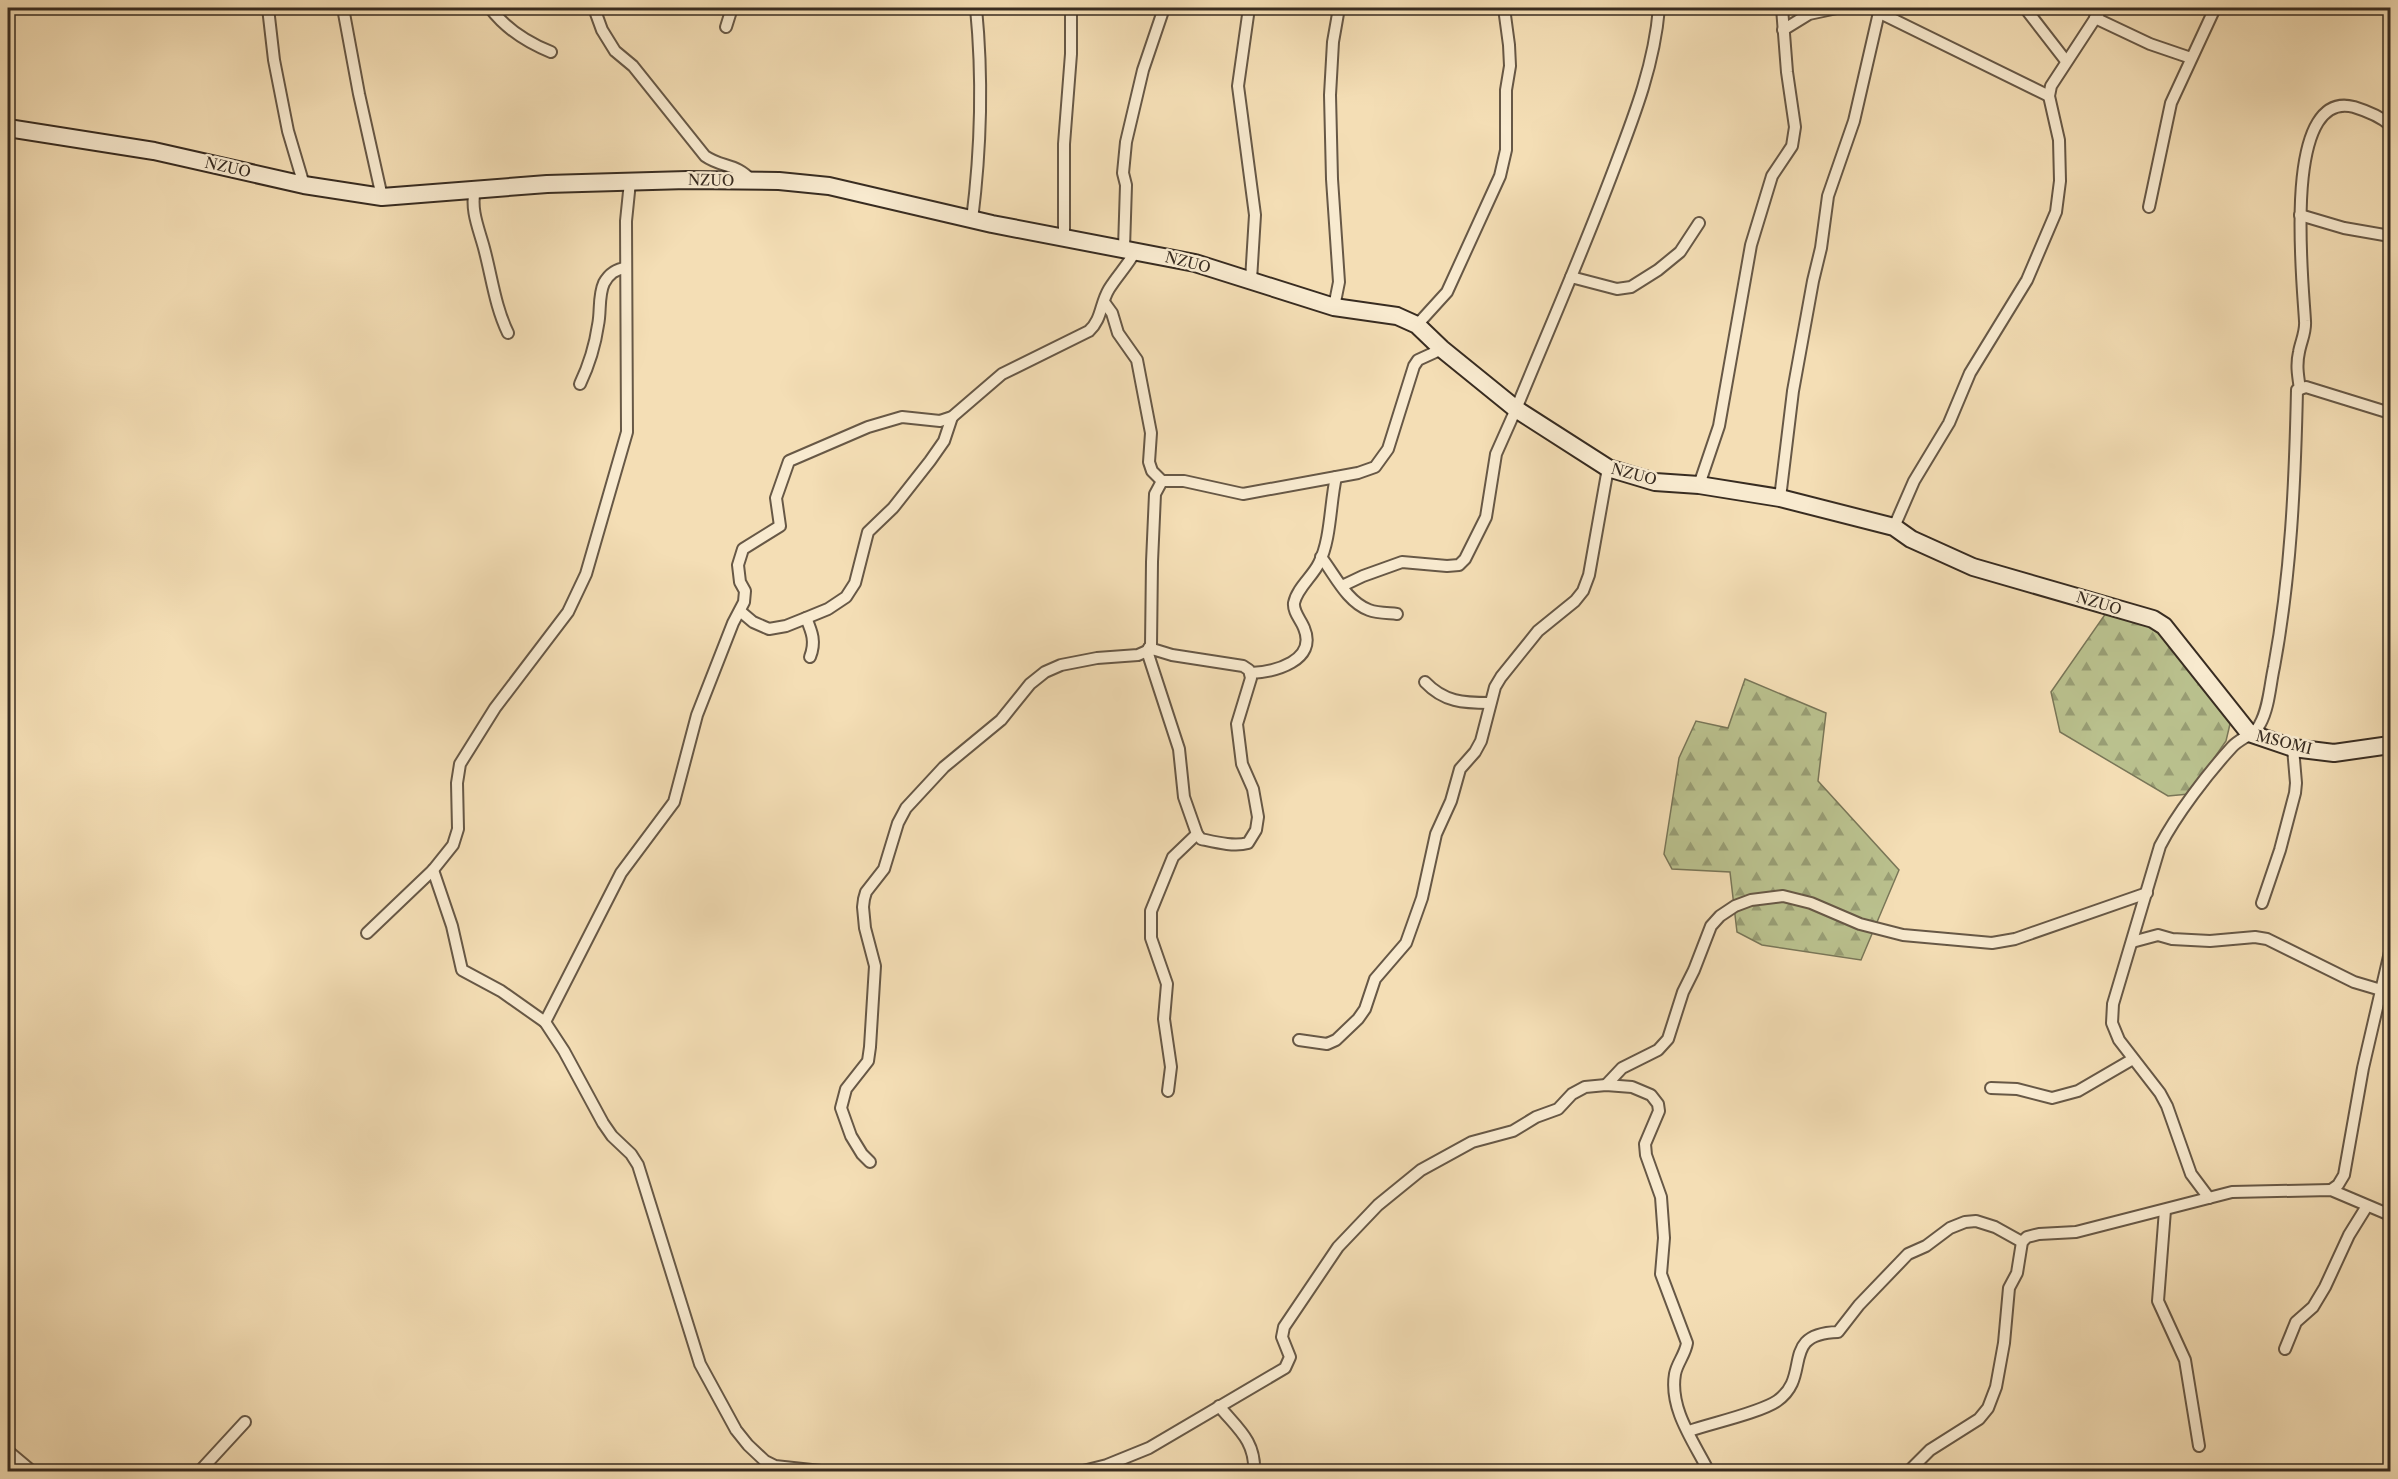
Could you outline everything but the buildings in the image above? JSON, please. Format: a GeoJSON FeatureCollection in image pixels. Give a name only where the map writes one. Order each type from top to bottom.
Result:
{"type":"FeatureCollection","features":[{"type":"Feature","properties":{"kind":"street"},"geometry":{"type":"LineString","coordinates":[[268,8],[274,60],[288,131],[304,185]]}},
{"type":"Feature","properties":{"kind":"street"},"geometry":{"type":"LineString","coordinates":[[343,8],[382,197]]}},
{"type":"Feature","properties":{"kind":"street"},"geometry":{"type":"LineString","coordinates":[[490,8],[513,33],[551,52]]}},
{"type":"Feature","properties":{"kind":"street"},"geometry":{"type":"LineString","coordinates":[[594,8],[602,30],[615,51],[633,66],[705,156],[714,162],[743,170],[752,181]]}},
{"type":"Feature","properties":{"kind":"street"},"geometry":{"type":"LineString","coordinates":[[726,27],[732,8]]}},
{"type":"Feature","properties":{"kind":"street"},"geometry":{"type":"LineString","coordinates":[[972,220],[981,114],[980,49],[976,8]]}},
{"type":"Feature","properties":{"kind":"street"},"geometry":{"type":"LineString","coordinates":[[1064,237],[1064,144],[1071,54],[1071,8]]}},
{"type":"Feature","properties":{"kind":"street"},"geometry":{"type":"LineString","coordinates":[[544,1022],[621,873],[674,802],[697,715],[745,597],[738,573],[741,555],[748,544],[780,526],[776,498],[789,461],[876,424],[902,417],[940,421],[952,417],[1002,374],[1089,331],[1096,324],[1111,286],[1130,262],[1124,173],[1126,141],[1143,70],[1164,8]]}},
{"type":"Feature","properties":{"kind":"street"},"geometry":{"type":"LineString","coordinates":[[1249,8],[1238,86],[1255,215],[1251,280]]}},
{"type":"Feature","properties":{"kind":"street"},"geometry":{"type":"LineString","coordinates":[[1334,307],[1339,282],[1332,179],[1331,63],[1339,8]]}},
{"type":"Feature","properties":{"kind":"street"},"geometry":{"type":"LineString","coordinates":[[1417,326],[1447,292],[1500,176],[1506,150],[1506,90],[1509,66],[1509,45],[1504,8]]}},
{"type":"Feature","properties":{"kind":"street"},"geometry":{"type":"LineString","coordinates":[[1342,586],[1402,562],[1447,566],[1459,565],[1465,559],[1486,517],[1496,454],[1571,277],[1644,90],[1656,37],[1659,8]]}},
{"type":"Feature","properties":{"kind":"street"},"geometry":{"type":"LineString","coordinates":[[1699,485],[1719,426],[1751,245],[1772,176],[1792,146],[1795,128],[1782,8]]}},
{"type":"Feature","properties":{"kind":"street"},"geometry":{"type":"LineString","coordinates":[[1783,30],[1809,14],[1837,8]]}},
{"type":"Feature","properties":{"kind":"street"},"geometry":{"type":"LineString","coordinates":[[2025,8],[2066,61]]}},
{"type":"Feature","properties":{"kind":"street"},"geometry":{"type":"LineString","coordinates":[[1894,527],[1914,481],[1949,423],[1970,373],[2027,280],[2056,213],[2060,181],[2059,140],[2049,96],[2051,86],[2102,8]]}},
{"type":"Feature","properties":{"kind":"street"},"geometry":{"type":"LineString","coordinates":[[2149,207],[2171,103],[2215,8]]}},
{"type":"Feature","properties":{"kind":"street"},"geometry":{"type":"LineString","coordinates":[[1780,498],[1793,391],[1821,248],[1828,196],[1854,121],[1879,10],[2049,96]]}},
{"type":"Feature","properties":{"kind":"street"},"geometry":{"type":"LineString","coordinates":[[2095,18],[2150,44],[2191,58]]}},
{"type":"Feature","properties":{"kind":"street"},"geometry":{"type":"LineString","coordinates":[[2300,389],[2297,372],[2306,323],[2301,274],[2301,215],[2304,159],[2308,142],[2330,108],[2340,105],[2366,111],[2391,125]]}},
{"type":"Feature","properties":{"kind":"street","name":"NZUO"},"geometry":{"type":"LineString","coordinates":[[8,128],[154,151],[304,185],[382,197],[475,189],[630,182],[752,181],[828,186],[972,220],[1195,263],[1334,307],[1397,316],[1417,326],[1516,409],[1608,468],[1655,482],[1699,485],[1780,498],[1894,527],[1911,539],[1973,567],[2153,619],[2164,626],[2249,734]]}},
{"type":"Feature","properties":{"kind":"street"},"geometry":{"type":"LineString","coordinates":[[367,933],[433,870],[453,845],[458,829],[457,783],[460,764],[468,747],[568,612],[586,574],[627,432],[626,202],[630,182]]}},
{"type":"Feature","properties":{"kind":"street"},"geometry":{"type":"LineString","coordinates":[[475,189],[473,198],[478,231],[484,246],[499,312],[508,333]]}},
{"type":"Feature","properties":{"kind":"street"},"geometry":{"type":"LineString","coordinates":[[2301,215],[2344,228],[2391,236]]}},
{"type":"Feature","properties":{"kind":"street"},"geometry":{"type":"LineString","coordinates":[[1571,277],[1617,289],[1631,286],[1658,270],[1680,252],[1699,223]]}},
{"type":"Feature","properties":{"kind":"street"},"geometry":{"type":"LineString","coordinates":[[580,384],[588,367],[599,324],[603,285],[615,271],[626,268]]}},
{"type":"Feature","properties":{"kind":"street"},"geometry":{"type":"LineString","coordinates":[[1104,302],[1112,313],[1118,333],[1137,360],[1151,433],[1149,462],[1152,471],[1162,481],[1184,481],[1243,494],[1336,477],[1375,467],[1388,449],[1413,366],[1418,360],[1442,349]]}},
{"type":"Feature","properties":{"kind":"street"},"geometry":{"type":"LineString","coordinates":[[2209,1198],[2191,1174],[2167,1106],[2160,1093],[2119,1040],[2112,1023],[2113,1004],[2160,846],[2170,827],[2234,745],[2260,727],[2265,712],[2282,624],[2290,562],[2295,495],[2297,390],[2306,387],[2391,413]]}},
{"type":"Feature","properties":{"kind":"street"},"geometry":{"type":"LineString","coordinates":[[740,611],[753,622],[769,629],[786,626],[828,609],[846,597],[853,589],[868,532],[893,508],[906,488],[930,461],[944,441],[952,417]]}},
{"type":"Feature","properties":{"kind":"street"},"geometry":{"type":"LineString","coordinates":[[1299,1040],[1327,1044],[1336,1040],[1358,1019],[1365,1009],[1375,979],[1406,943],[1422,898],[1436,834],[1451,801],[1460,769],[1475,752],[1481,741],[1490,703],[1501,677],[1538,631],[1575,601],[1583,591],[1589,575],[1608,468]]}},
{"type":"Feature","properties":{"kind":"street"},"geometry":{"type":"LineString","coordinates":[[1251,673],[1282,668],[1299,657],[1305,650],[1307,639],[1294,602],[1322,557],[1336,477]]}},
{"type":"Feature","properties":{"kind":"street"},"geometry":{"type":"LineString","coordinates":[[870,1162],[851,1136],[841,1108],[846,1089],[868,1061],[870,1047],[874,966],[862,908],[866,892],[884,869],[898,823],[906,808],[944,767],[1001,720],[1030,684],[1045,672],[1077,661],[1109,656],[1138,655],[1151,645],[1155,494],[1162,481]]}},
{"type":"Feature","properties":{"kind":"street"},"geometry":{"type":"LineString","coordinates":[[1322,557],[1358,605],[1370,611],[1397,615]]}},
{"type":"Feature","properties":{"kind":"street"},"geometry":{"type":"LineString","coordinates":[[806,618],[814,644],[810,657]]}},
{"type":"Feature","properties":{"kind":"street"},"geometry":{"type":"LineString","coordinates":[[1148,649],[1243,666],[1247,667],[1251,673],[1237,724],[1237,733],[1242,764],[1253,789],[1258,817],[1252,838],[1244,844],[1212,842],[1201,839],[1197,834],[1184,797],[1179,749],[1148,649]]}},
{"type":"Feature","properties":{"kind":"street"},"geometry":{"type":"LineString","coordinates":[[1425,682],[1436,694],[1451,700],[1490,703]]}},
{"type":"Feature","properties":{"kind":"street","name":"MSOMI"},"geometry":{"type":"LineString","coordinates":[[2249,734],[2293,748],[2334,753],[2391,745]]}},
{"type":"Feature","properties":{"kind":"street"},"geometry":{"type":"LineString","coordinates":[[2262,903],[2280,850],[2296,783],[2293,748]]}},
{"type":"Feature","properties":{"kind":"street"},"geometry":{"type":"LineString","coordinates":[[1168,1091],[1171,1067],[1164,1020],[1167,984],[1151,938],[1151,911],[1173,857],[1197,834]]}},
{"type":"Feature","properties":{"kind":"street"},"geometry":{"type":"LineString","coordinates":[[433,870],[452,926],[462,970],[501,991],[544,1022],[564,1051],[603,1123],[638,1165],[700,1364],[736,1430],[765,1461],[775,1466],[830,1472]]}},
{"type":"Feature","properties":{"kind":"street"},"geometry":{"type":"LineString","coordinates":[[1606,1085],[1622,1068],[1658,1050],[1668,1039],[1683,992],[1711,926],[1720,916],[1735,906],[1751,900],[1783,896],[1811,903],[1860,924],[1903,935],[1992,943],[2015,939],[2147,893]]}},
{"type":"Feature","properties":{"kind":"street"},"geometry":{"type":"LineString","coordinates":[[2132,942],[2158,935],[2172,939],[2210,941],[2255,937],[2267,939],[2354,982],[2381,990]]}},
{"type":"Feature","properties":{"kind":"street"},"geometry":{"type":"LineString","coordinates":[[2331,1190],[2338,1185],[2344,1174],[2363,1068],[2391,952]]}},
{"type":"Feature","properties":{"kind":"street"},"geometry":{"type":"LineString","coordinates":[[1990,1088],[2018,1089],[2052,1098],[2078,1090],[2133,1059]]}},
{"type":"Feature","properties":{"kind":"street"},"geometry":{"type":"LineString","coordinates":[[1079,1472],[1107,1465],[1149,1448],[1285,1368],[1290,1357],[1282,1337],[1284,1327],[1338,1247],[1378,1205],[1421,1170],[1472,1142],[1513,1131],[1558,1109],[1572,1094],[1585,1087],[1606,1085],[1632,1087],[1651,1095],[1658,1104],[1659,1111],[1645,1144],[1661,1197],[1664,1238],[1661,1275],[1687,1344],[1686,1351],[1675,1370],[1673,1390],[1676,1405],[1709,1472]]}},
{"type":"Feature","properties":{"kind":"street"},"geometry":{"type":"LineString","coordinates":[[1908,1472],[1930,1450],[1979,1419],[1988,1408],[1996,1387],[2004,1343],[2009,1288],[2017,1273],[2022,1242],[2027,1237],[2076,1232],[2232,1192],[2331,1190],[2391,1215]]}},
{"type":"Feature","properties":{"kind":"street"},"geometry":{"type":"LineString","coordinates":[[2285,1349],[2296,1322],[2313,1307],[2367,1206]]}},
{"type":"Feature","properties":{"kind":"street"},"geometry":{"type":"LineString","coordinates":[[2165,1210],[2158,1301],[2185,1360],[2199,1446]]}},
{"type":"Feature","properties":{"kind":"street"},"geometry":{"type":"LineString","coordinates":[[1689,1431],[1776,1401],[1789,1389],[1801,1348],[1807,1340],[1816,1334],[1838,1332],[1859,1305],[1908,1254],[1926,1246],[1950,1228],[1965,1222],[1976,1221],[1995,1227],[2022,1242]]}},
{"type":"Feature","properties":{"kind":"street"},"geometry":{"type":"LineString","coordinates":[[1219,1406],[1248,1440],[1254,1453],[1254,1472]]}},
{"type":"Feature","properties":{"kind":"street"},"geometry":{"type":"LineString","coordinates":[[199,1472],[245,1422]]}},
{"type":"Feature","properties":{"kind":"street"},"geometry":{"type":"LineString","coordinates":[[8,1451],[33,1472]]}},
{"type":"Feature","properties":{"kind":"green space"},"geometry":{"type":"Polygon","coordinates":[[[2106,613],[2153,627],[2219,701],[2230,724],[2226,741],[2189,794],[2168,796],[2060,732],[2051,692],[2106,613]]]}},
{"type":"Feature","properties":{"kind":"green space"},"geometry":{"type":"Polygon","coordinates":[[[1745,679],[1826,713],[1818,781],[1899,870],[1861,960],[1762,945],[1737,932],[1730,872],[1672,869],[1664,854],[1679,758],[1696,721],[1728,728],[1745,679]]]}}]}
